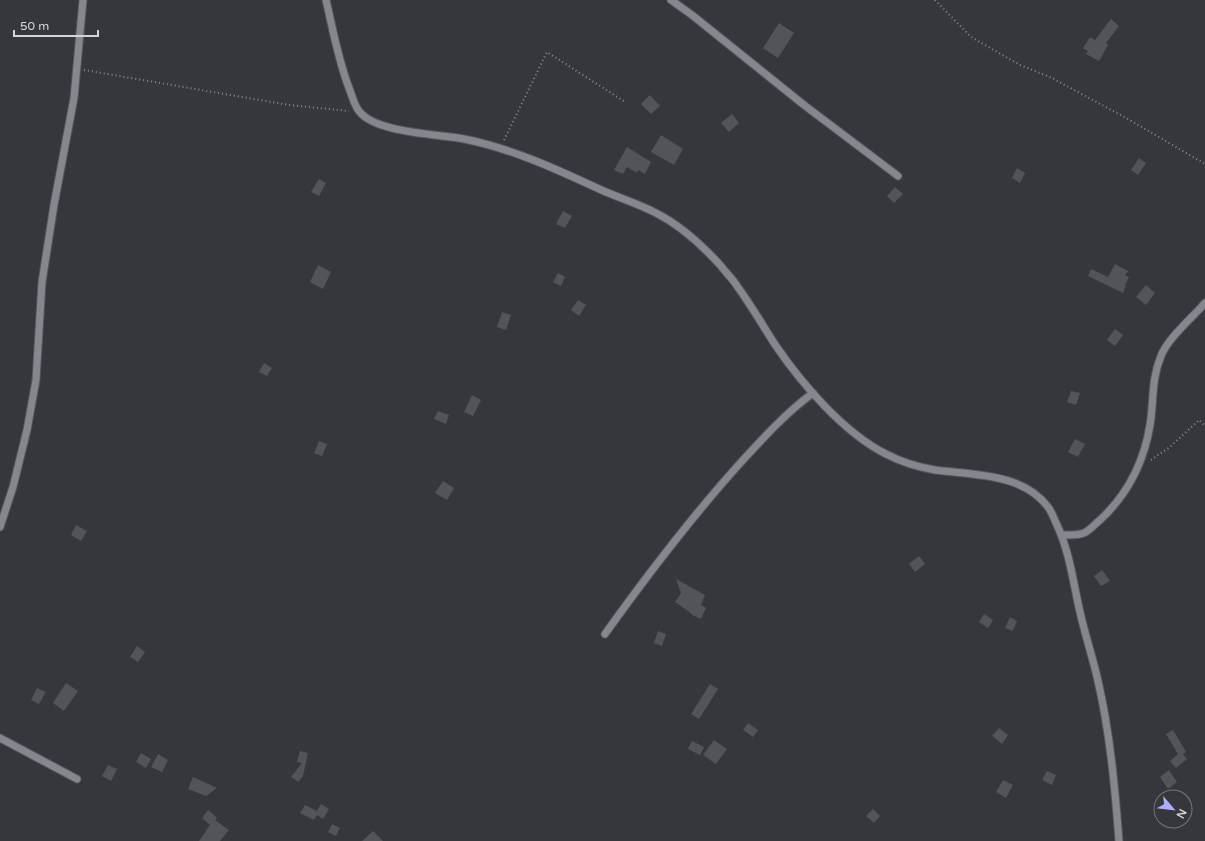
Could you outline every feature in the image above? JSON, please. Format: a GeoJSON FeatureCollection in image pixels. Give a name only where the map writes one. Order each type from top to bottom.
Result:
{"type":"FeatureCollection","features":[{"type":"Feature","properties":{"kind":"street"},"geometry":{"type":"LineString","coordinates":[[0,528],[13,487],[27,430],[36,380],[42,282],[54,205],[74,98],[83,0]]}},
{"type":"Feature","properties":{"kind":"street"},"geometry":{"type":"LineString","coordinates":[[326,0],[343,73],[360,113],[372,122],[393,128],[465,139],[500,148],[560,171],[598,189],[656,213],[678,226],[696,240],[737,285],[779,350],[813,393],[847,426],[885,454],[910,464],[932,469],[970,473],[1017,484],[1034,494],[1048,507],[1062,535],[1069,556],[1081,617],[1098,680],[1107,730],[1119,841]]}},
{"type":"Feature","properties":{"kind":"street"},"geometry":{"type":"LineString","coordinates":[[671,0],[709,28],[804,105],[898,176]]}},
{"type":"Feature","properties":{"kind":"street"},"geometry":{"type":"LineString","coordinates":[[1062,535],[1086,532],[1097,523],[1122,495],[1141,460],[1150,423],[1154,376],[1162,354],[1167,345],[1205,303]]}},
{"type":"Feature","properties":{"kind":"street"},"geometry":{"type":"LineString","coordinates":[[605,634],[652,570],[710,497],[779,422],[798,404],[813,393]]}},
{"type":"Feature","properties":{"kind":"street"},"geometry":{"type":"LineString","coordinates":[[0,738],[77,779]]}},
{"type":"Feature","properties":{"kind":"path"},"geometry":{"type":"LineString","coordinates":[[935,0],[971,37],[1020,65],[1052,78],[1128,119],[1205,164]]}},
{"type":"Feature","properties":{"kind":"path"},"geometry":{"type":"LineString","coordinates":[[500,148],[547,52],[624,102]]}},
{"type":"Feature","properties":{"kind":"path"},"geometry":{"type":"LineString","coordinates":[[77,69],[289,105],[360,113]]}},
{"type":"Feature","properties":{"kind":"path"},"geometry":{"type":"LineString","coordinates":[[1136,470],[1170,447],[1199,420],[1205,426]]}},
{"type":"Feature","properties":{"kind":"building"},"geometry":{"type":"Polygon","coordinates":[[[1111,19],[1119,26],[1106,43],[1108,45],[1099,61],[1086,54],[1088,51],[1083,48],[1090,37],[1095,40],[1111,19]]]}},
{"type":"Feature","properties":{"kind":"building"},"geometry":{"type":"Polygon","coordinates":[[[779,23],[794,33],[778,58],[763,48],[779,23]]]}},
{"type":"Feature","properties":{"kind":"building"},"geometry":{"type":"Polygon","coordinates":[[[650,95],[660,106],[651,114],[641,104],[650,95]]]}},
{"type":"Feature","properties":{"kind":"building"},"geometry":{"type":"Polygon","coordinates":[[[732,114],[739,123],[729,132],[721,123],[732,114]]]}},
{"type":"Feature","properties":{"kind":"building"},"geometry":{"type":"Polygon","coordinates":[[[661,135],[683,149],[674,165],[651,152],[661,135]]]}},
{"type":"Feature","properties":{"kind":"building"},"geometry":{"type":"Polygon","coordinates":[[[627,147],[651,162],[645,174],[638,170],[637,173],[627,167],[623,174],[614,170],[627,147]]]}},
{"type":"Feature","properties":{"kind":"building"},"geometry":{"type":"Polygon","coordinates":[[[1139,158],[1146,163],[1138,175],[1131,170],[1139,158]]]}},
{"type":"Feature","properties":{"kind":"building"},"geometry":{"type":"Polygon","coordinates":[[[1017,168],[1025,173],[1020,183],[1012,178],[1017,168]]]}},
{"type":"Feature","properties":{"kind":"building"},"geometry":{"type":"Polygon","coordinates":[[[319,179],[326,183],[319,196],[311,192],[319,179]]]}},
{"type":"Feature","properties":{"kind":"building"},"geometry":{"type":"Polygon","coordinates":[[[895,187],[903,194],[894,203],[887,196],[895,187]]]}},
{"type":"Feature","properties":{"kind":"building"},"geometry":{"type":"Polygon","coordinates":[[[563,211],[572,216],[565,228],[556,224],[563,211]]]}},
{"type":"Feature","properties":{"kind":"building"},"geometry":{"type":"Polygon","coordinates":[[[1115,264],[1128,271],[1125,275],[1129,277],[1123,293],[1088,276],[1091,269],[1108,277],[1115,264]]]}},
{"type":"Feature","properties":{"kind":"building"},"geometry":{"type":"Polygon","coordinates":[[[318,265],[331,272],[323,289],[310,282],[318,265]]]}},
{"type":"Feature","properties":{"kind":"building"},"geometry":{"type":"Polygon","coordinates":[[[558,273],[565,277],[561,286],[553,282],[558,273]]]}},
{"type":"Feature","properties":{"kind":"building"},"geometry":{"type":"Polygon","coordinates":[[[1146,285],[1155,293],[1146,305],[1136,297],[1146,285]]]}},
{"type":"Feature","properties":{"kind":"building"},"geometry":{"type":"Polygon","coordinates":[[[578,300],[586,305],[579,316],[571,310],[578,300]]]}},
{"type":"Feature","properties":{"kind":"building"},"geometry":{"type":"Polygon","coordinates":[[[502,312],[511,315],[506,330],[497,327],[502,312]]]}},
{"type":"Feature","properties":{"kind":"building"},"geometry":{"type":"Polygon","coordinates":[[[1115,329],[1123,335],[1115,346],[1107,340],[1115,329]]]}},
{"type":"Feature","properties":{"kind":"building"},"geometry":{"type":"Polygon","coordinates":[[[264,363],[272,368],[267,376],[259,372],[264,363]]]}},
{"type":"Feature","properties":{"kind":"building"},"geometry":{"type":"Polygon","coordinates":[[[1071,391],[1080,393],[1076,405],[1067,402],[1071,391]]]}},
{"type":"Feature","properties":{"kind":"building"},"geometry":{"type":"Polygon","coordinates":[[[472,395],[481,400],[473,416],[464,412],[472,395]]]}},
{"type":"Feature","properties":{"kind":"building"},"geometry":{"type":"Polygon","coordinates":[[[438,411],[449,415],[446,424],[434,419],[438,411]]]}},
{"type":"Feature","properties":{"kind":"building"},"geometry":{"type":"Polygon","coordinates":[[[1075,439],[1085,444],[1078,457],[1068,452],[1075,439]]]}},
{"type":"Feature","properties":{"kind":"building"},"geometry":{"type":"Polygon","coordinates":[[[319,441],[327,444],[322,456],[314,453],[319,441]]]}},
{"type":"Feature","properties":{"kind":"building"},"geometry":{"type":"Polygon","coordinates":[[[443,481],[454,488],[447,500],[435,493],[443,481]]]}},
{"type":"Feature","properties":{"kind":"building"},"geometry":{"type":"Polygon","coordinates":[[[76,525],[87,531],[81,541],[71,535],[76,525]]]}},
{"type":"Feature","properties":{"kind":"building"},"geometry":{"type":"Polygon","coordinates":[[[919,556],[925,564],[915,572],[909,564],[919,556]]]}},
{"type":"Feature","properties":{"kind":"building"},"geometry":{"type":"Polygon","coordinates":[[[1102,570],[1110,581],[1101,586],[1094,576],[1102,570]]]}},
{"type":"Feature","properties":{"kind":"building"},"geometry":{"type":"Polygon","coordinates":[[[676,579],[705,595],[701,605],[706,608],[701,619],[692,615],[675,602],[681,593],[676,579]]]}},
{"type":"Feature","properties":{"kind":"building"},"geometry":{"type":"Polygon","coordinates":[[[984,614],[993,620],[988,628],[979,622],[984,614]]]}},
{"type":"Feature","properties":{"kind":"building"},"geometry":{"type":"Polygon","coordinates":[[[1010,617],[1017,621],[1013,631],[1005,628],[1010,617]]]}},
{"type":"Feature","properties":{"kind":"building"},"geometry":{"type":"Polygon","coordinates":[[[658,631],[666,634],[662,646],[654,643],[658,631]]]}},
{"type":"Feature","properties":{"kind":"building"},"geometry":{"type":"Polygon","coordinates":[[[137,646],[145,652],[138,662],[130,657],[137,646]]]}},
{"type":"Feature","properties":{"kind":"building"},"geometry":{"type":"Polygon","coordinates":[[[66,683],[78,691],[64,711],[53,703],[66,683]]]}},
{"type":"Feature","properties":{"kind":"building"},"geometry":{"type":"Polygon","coordinates":[[[710,684],[718,689],[699,719],[691,714],[710,684]]]}},
{"type":"Feature","properties":{"kind":"building"},"geometry":{"type":"Polygon","coordinates":[[[37,688],[46,692],[39,704],[31,700],[37,688]]]}},
{"type":"Feature","properties":{"kind":"building"},"geometry":{"type":"Polygon","coordinates":[[[748,723],[758,730],[753,737],[743,730],[748,723]]]}},
{"type":"Feature","properties":{"kind":"building"},"geometry":{"type":"Polygon","coordinates":[[[999,728],[1008,735],[1002,744],[992,736],[999,728]]]}},
{"type":"Feature","properties":{"kind":"building"},"geometry":{"type":"Polygon","coordinates":[[[1173,730],[1186,752],[1183,754],[1187,759],[1176,768],[1170,761],[1178,754],[1166,734],[1173,730]]]}},
{"type":"Feature","properties":{"kind":"building"},"geometry":{"type":"Polygon","coordinates":[[[714,740],[727,749],[716,764],[703,755],[714,740]]]}},
{"type":"Feature","properties":{"kind":"building"},"geometry":{"type":"Polygon","coordinates":[[[692,741],[704,747],[700,755],[688,749],[692,741]]]}},
{"type":"Feature","properties":{"kind":"building"},"geometry":{"type":"Polygon","coordinates":[[[300,751],[308,753],[303,776],[298,782],[291,777],[302,763],[297,762],[300,751]]]}},
{"type":"Feature","properties":{"kind":"building"},"geometry":{"type":"Polygon","coordinates":[[[141,753],[151,759],[146,768],[136,762],[141,753]]]}},
{"type":"Feature","properties":{"kind":"building"},"geometry":{"type":"Polygon","coordinates":[[[158,754],[168,760],[162,772],[151,767],[158,754]]]}},
{"type":"Feature","properties":{"kind":"building"},"geometry":{"type":"Polygon","coordinates":[[[108,765],[117,769],[111,781],[102,776],[108,765]]]}},
{"type":"Feature","properties":{"kind":"building"},"geometry":{"type":"Polygon","coordinates":[[[1169,770],[1177,782],[1168,789],[1160,777],[1169,770]]]}},
{"type":"Feature","properties":{"kind":"building"},"geometry":{"type":"Polygon","coordinates":[[[1047,771],[1056,775],[1052,785],[1042,780],[1047,771]]]}},
{"type":"Feature","properties":{"kind":"building"},"geometry":{"type":"Polygon","coordinates":[[[193,777],[217,788],[206,796],[188,789],[193,777]]]}},
{"type":"Feature","properties":{"kind":"building"},"geometry":{"type":"Polygon","coordinates":[[[1003,780],[1013,785],[1006,798],[996,792],[1003,780]]]}},
{"type":"Feature","properties":{"kind":"building"},"geometry":{"type":"Polygon","coordinates":[[[321,804],[329,809],[323,819],[317,815],[314,820],[300,813],[305,805],[317,811],[321,804]]]}},
{"type":"Feature","properties":{"kind":"building"},"geometry":{"type":"Polygon","coordinates":[[[873,809],[880,816],[874,823],[866,816],[873,809]]]}},
{"type":"Feature","properties":{"kind":"building"},"geometry":{"type":"Polygon","coordinates":[[[208,810],[217,818],[215,820],[229,830],[220,841],[199,841],[210,825],[202,818],[208,810]]]}},
{"type":"Feature","properties":{"kind":"building"},"geometry":{"type":"Polygon","coordinates":[[[332,824],[340,828],[336,836],[328,832],[332,824]]]}},
{"type":"Feature","properties":{"kind":"building"},"geometry":{"type":"Polygon","coordinates":[[[373,831],[383,841],[362,841],[373,831]]]}}]}
